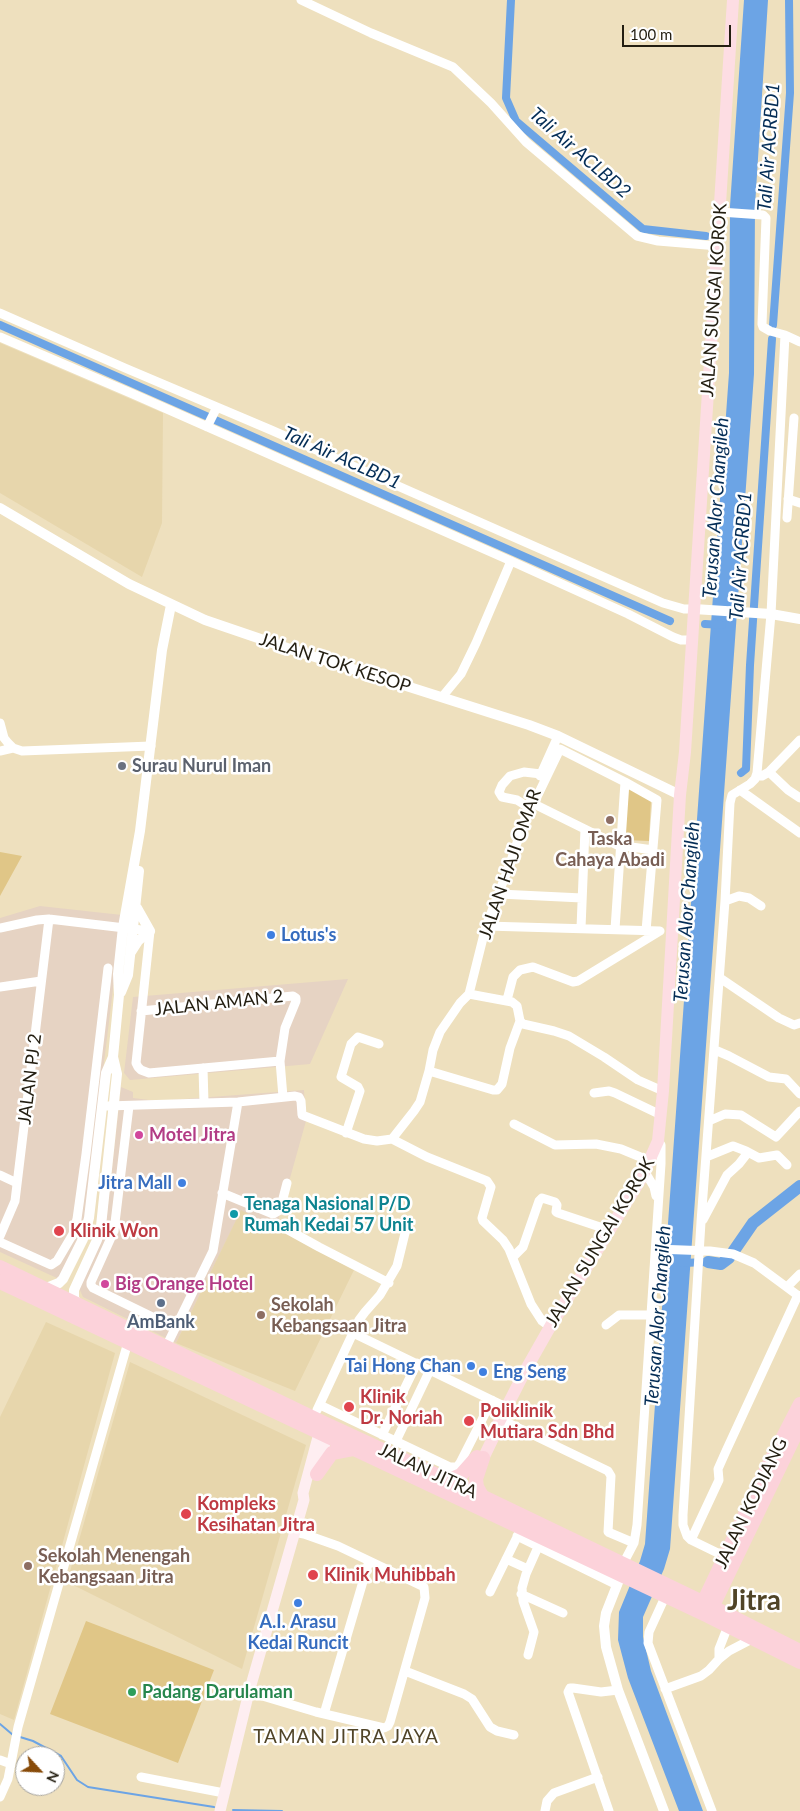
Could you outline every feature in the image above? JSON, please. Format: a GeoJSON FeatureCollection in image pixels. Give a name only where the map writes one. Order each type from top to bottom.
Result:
{"type":"FeatureCollection","features":[{"type":"Feature","properties":{"kind":"highway","name":"JALAN JITRA"},"geometry":{"type":"LineString","coordinates":[[0,1268],[322,1423],[354,1450],[463,1494],[482,1496],[623,1573]]}},
{"type":"Feature","properties":{"kind":"highway","name":"JALAN JITRA"},"geometry":{"type":"LineString","coordinates":[[0,1282],[128,1342],[322,1423],[444,1478],[463,1494],[519,1532],[540,1542],[662,1589],[800,1651]]}},
{"type":"Feature","properties":{"kind":"highway","name":"JALAN KODIANG"},"geometry":{"type":"LineString","coordinates":[[706,1609],[766,1470],[800,1404]]}},
{"type":"Feature","properties":{"kind":"highway","name":"JALAN KODIANG"},"geometry":{"type":"LineString","coordinates":[[728,1560],[800,1425]]}},
{"type":"Feature","properties":{"kind":"highway"},"geometry":{"type":"LineString","coordinates":[[317,1474],[332,1453],[354,1450]]}},
{"type":"Feature","properties":{"kind":"highway"},"geometry":{"type":"LineString","coordinates":[[444,1478],[454,1478],[460,1475],[480,1458]]}},
{"type":"Feature","properties":{"kind":"highway"},"geometry":{"type":"LineString","coordinates":[[480,1458],[476,1479],[477,1487],[482,1496]]}},
{"type":"Feature","properties":{"kind":"highway"},"geometry":{"type":"LineString","coordinates":[[662,1589],[690,1588],[706,1583],[728,1560]]}},
{"type":"Feature","properties":{"kind":"highway"},"geometry":{"type":"LineString","coordinates":[[728,1560],[727,1599],[730,1621]]}},
{"type":"Feature","properties":{"kind":"highway","name":"JALAN JITRA"},"geometry":{"type":"LineString","coordinates":[[730,1621],[752,1639],[800,1662]]}},
{"type":"Feature","properties":{"kind":"main road","name":"JALAN SUNGAI KOROK"},"geometry":{"type":"LineString","coordinates":[[463,1494],[480,1458],[495,1434],[506,1407],[550,1327],[647,1167],[658,1141],[663,1091],[680,795],[685,752],[692,640],[698,609],[718,246],[724,213],[726,91],[732,0]]}},
{"type":"Feature","properties":{"kind":"main road"},"geometry":{"type":"LineString","coordinates":[[220,1811],[249,1692],[294,1532],[304,1500],[310,1492],[317,1474],[322,1423]]}},
{"type":"Feature","properties":{"kind":"main road"},"geometry":{"type":"LineString","coordinates":[[304,1500],[303,1493],[322,1423]]}},
{"type":"Feature","properties":{"kind":"street"},"geometry":{"type":"LineString","coordinates":[[301,0],[371,33],[453,67],[526,142],[637,236],[658,242],[718,246]]}},
{"type":"Feature","properties":{"kind":"street"},"geometry":{"type":"LineString","coordinates":[[724,213],[765,216],[762,324],[763,327],[770,331],[800,342]]}},
{"type":"Feature","properties":{"kind":"street"},"geometry":{"type":"LineString","coordinates":[[0,313],[511,561],[628,614],[673,637],[682,640],[692,640]]}},
{"type":"Feature","properties":{"kind":"street"},"geometry":{"type":"LineString","coordinates":[[728,1560],[690,1540],[684,1532],[683,1515],[698,1253],[715,1050],[730,799],[735,793],[750,784],[756,776],[782,417],[786,336]]}},
{"type":"Feature","properties":{"kind":"street"},"geometry":{"type":"LineString","coordinates":[[0,337],[213,417],[663,603],[684,609],[767,614],[800,619]]}},
{"type":"Feature","properties":{"kind":"street"},"geometry":{"type":"LineString","coordinates":[[782,417],[797,419],[787,518]]}},
{"type":"Feature","properties":{"kind":"street"},"geometry":{"type":"LineString","coordinates":[[788,499],[800,503]]}},
{"type":"Feature","properties":{"kind":"street","name":"JALAN TOK KESOP"},"geometry":{"type":"LineString","coordinates":[[0,508],[112,574],[171,605],[244,634],[529,725],[558,736],[680,795]]}},
{"type":"Feature","properties":{"kind":"street"},"geometry":{"type":"LineString","coordinates":[[442,697],[461,674],[511,561]]}},
{"type":"Feature","properties":{"kind":"street"},"geometry":{"type":"LineString","coordinates":[[44,1289],[59,1283],[63,1278],[87,1230],[106,1073],[112,1057],[119,995],[118,974],[128,928],[162,650],[171,605]]}},
{"type":"Feature","properties":{"kind":"street"},"geometry":{"type":"LineString","coordinates":[[0,723],[4,738],[13,748]]}},
{"type":"Feature","properties":{"kind":"street","name":"JALAN HAJI OMAR"},"geometry":{"type":"LineString","coordinates":[[470,994],[486,926],[541,774],[558,736]]}},
{"type":"Feature","properties":{"kind":"street"},"geometry":{"type":"LineString","coordinates":[[756,776],[762,776],[769,772],[800,740]]}},
{"type":"Feature","properties":{"kind":"street"},"geometry":{"type":"LineString","coordinates":[[0,751],[13,748],[27,751],[151,746]]}},
{"type":"Feature","properties":{"kind":"street"},"geometry":{"type":"LineString","coordinates":[[531,804],[560,749],[657,800],[646,931]]}},
{"type":"Feature","properties":{"kind":"street"},"geometry":{"type":"LineString","coordinates":[[541,774],[524,772],[510,776],[499,792],[502,797],[531,804],[621,846],[652,850]]}},
{"type":"Feature","properties":{"kind":"street"},"geometry":{"type":"LineString","coordinates":[[769,772],[788,790],[800,798]]}},
{"type":"Feature","properties":{"kind":"street"},"geometry":{"type":"LineString","coordinates":[[615,929],[624,782]]}},
{"type":"Feature","properties":{"kind":"street"},"geometry":{"type":"LineString","coordinates":[[740,790],[800,833]]}},
{"type":"Feature","properties":{"kind":"street"},"geometry":{"type":"LineString","coordinates":[[581,928],[585,829]]}},
{"type":"Feature","properties":{"kind":"street"},"geometry":{"type":"LineString","coordinates":[[119,995],[128,975],[128,928],[136,907],[140,831]]}},
{"type":"Feature","properties":{"kind":"street"},"geometry":{"type":"LineString","coordinates":[[499,894],[582,898]]}},
{"type":"Feature","properties":{"kind":"street"},"geometry":{"type":"LineString","coordinates":[[725,901],[739,896],[749,898],[761,906]]}},
{"type":"Feature","properties":{"kind":"street"},"geometry":{"type":"LineString","coordinates":[[136,907],[150,930],[136,1063],[141,1070],[149,1073],[280,1060],[283,1097]]}},
{"type":"Feature","properties":{"kind":"street"},"geometry":{"type":"LineString","coordinates":[[0,928],[49,919],[150,930]]}},
{"type":"Feature","properties":{"kind":"street","name":"JALAN PJ 2"},"geometry":{"type":"LineString","coordinates":[[0,1236],[14,1207],[49,919]]}},
{"type":"Feature","properties":{"kind":"street"},"geometry":{"type":"LineString","coordinates":[[486,926],[673,932]]}},
{"type":"Feature","properties":{"kind":"street"},"geometry":{"type":"LineString","coordinates":[[129,955],[138,941],[150,930]]}},
{"type":"Feature","properties":{"kind":"street"},"geometry":{"type":"LineString","coordinates":[[507,1000],[513,977],[520,970],[533,967],[573,982],[578,981],[660,931]]}},
{"type":"Feature","properties":{"kind":"street"},"geometry":{"type":"LineString","coordinates":[[0,1242],[47,1265],[51,1265],[57,1261],[76,1227],[108,968]]}},
{"type":"Feature","properties":{"kind":"street"},"geometry":{"type":"LineString","coordinates":[[720,978],[779,1018],[794,1025],[800,1023]]}},
{"type":"Feature","properties":{"kind":"street"},"geometry":{"type":"LineString","coordinates":[[0,987],[41,981]]}},
{"type":"Feature","properties":{"kind":"street"},"geometry":{"type":"LineString","coordinates":[[102,1106],[238,1102],[299,1097],[302,1115],[364,1139],[378,1141],[392,1138],[420,1102],[433,1050],[440,1032],[451,1015],[470,994],[507,1000],[516,1006],[520,1021],[510,1048],[502,1084],[497,1090],[429,1071]]}},
{"type":"Feature","properties":{"kind":"street","name":"JALAN AMAN 2"},"geometry":{"type":"LineString","coordinates":[[141,1011],[293,996],[296,998],[285,1028],[280,1060]]}},
{"type":"Feature","properties":{"kind":"street"},"geometry":{"type":"LineString","coordinates":[[520,1021],[523,1024],[554,1030],[569,1036],[638,1080],[663,1091]]}},
{"type":"Feature","properties":{"kind":"street"},"geometry":{"type":"LineString","coordinates":[[346,1133],[360,1090],[341,1077],[351,1044],[358,1037],[379,1044]]}},
{"type":"Feature","properties":{"kind":"street"},"geometry":{"type":"LineString","coordinates":[[715,1050],[768,1077],[786,1079],[800,1094]]}},
{"type":"Feature","properties":{"kind":"street"},"geometry":{"type":"LineString","coordinates":[[78,1305],[74,1298],[74,1290],[97,1240],[101,1226],[117,1074],[112,1057]]}},
{"type":"Feature","properties":{"kind":"street"},"geometry":{"type":"LineString","coordinates":[[204,1068],[204,1103]]}},
{"type":"Feature","properties":{"kind":"street"},"geometry":{"type":"LineString","coordinates":[[594,1093],[608,1091],[615,1093],[660,1115]]}},
{"type":"Feature","properties":{"kind":"street"},"geometry":{"type":"LineString","coordinates":[[166,1347],[213,1251],[238,1102]]}},
{"type":"Feature","properties":{"kind":"street"},"geometry":{"type":"LineString","coordinates":[[128,1106],[114,1231],[91,1285],[93,1288],[175,1328]]}},
{"type":"Feature","properties":{"kind":"street"},"geometry":{"type":"LineString","coordinates":[[709,1121],[725,1114],[741,1115],[776,1136],[800,1111]]}},
{"type":"Feature","properties":{"kind":"street"},"geometry":{"type":"LineString","coordinates":[[514,1124],[555,1145],[596,1144],[608,1146],[647,1167],[658,1203]]}},
{"type":"Feature","properties":{"kind":"street"},"geometry":{"type":"LineString","coordinates":[[392,1138],[427,1157],[489,1183],[491,1187],[482,1218],[483,1221],[503,1240],[513,1256],[531,1304],[542,1321],[550,1327]]}},
{"type":"Feature","properties":{"kind":"street"},"geometry":{"type":"LineString","coordinates":[[658,1141],[662,1150],[658,1203],[659,1249],[651,1315],[637,1525],[634,1543],[606,1613],[604,1638],[618,1690],[664,1811]]}},
{"type":"Feature","properties":{"kind":"street"},"geometry":{"type":"LineString","coordinates":[[706,1157],[733,1146],[761,1158],[777,1155],[786,1165]]}},
{"type":"Feature","properties":{"kind":"street"},"geometry":{"type":"LineString","coordinates":[[701,1222],[727,1175],[739,1164],[746,1155],[746,1151]]}},
{"type":"Feature","properties":{"kind":"street"},"geometry":{"type":"LineString","coordinates":[[0,1175],[17,1183]]}},
{"type":"Feature","properties":{"kind":"street"},"geometry":{"type":"LineString","coordinates":[[222,1193],[273,1214],[280,1210],[287,1183]]}},
{"type":"Feature","properties":{"kind":"street"},"geometry":{"type":"LineString","coordinates":[[513,1256],[523,1247],[539,1201],[542,1198],[556,1202],[556,1212],[558,1213],[609,1230]]}},
{"type":"Feature","properties":{"kind":"street"},"geometry":{"type":"LineString","coordinates":[[281,1226],[388,1283]]}},
{"type":"Feature","properties":{"kind":"street"},"geometry":{"type":"LineString","coordinates":[[407,1226],[397,1266],[388,1283],[365,1312],[353,1333],[322,1423],[382,1434],[450,1467],[458,1466],[492,1400]]}},
{"type":"Feature","properties":{"kind":"street"},"geometry":{"type":"LineString","coordinates":[[659,1249],[698,1253],[721,1252],[744,1257],[788,1286],[799,1296],[723,1457],[718,1469],[718,1480],[690,1540]]}},
{"type":"Feature","properties":{"kind":"street"},"geometry":{"type":"LineString","coordinates":[[788,1286],[800,1274]]}},
{"type":"Feature","properties":{"kind":"street"},"geometry":{"type":"LineString","coordinates":[[606,1325],[619,1315],[651,1315]]}},
{"type":"Feature","properties":{"kind":"street"},"geometry":{"type":"LineString","coordinates":[[353,1333],[506,1407]]}},
{"type":"Feature","properties":{"kind":"street"},"geometry":{"type":"LineString","coordinates":[[0,1797],[8,1779],[18,1727],[128,1342]]}},
{"type":"Feature","properties":{"kind":"street"},"geometry":{"type":"LineString","coordinates":[[382,1434],[417,1364]]}},
{"type":"Feature","properties":{"kind":"street"},"geometry":{"type":"LineString","coordinates":[[396,1441],[430,1370]]}},
{"type":"Feature","properties":{"kind":"street"},"geometry":{"type":"LineString","coordinates":[[498,1423],[608,1471],[611,1476],[608,1532],[634,1543]]}},
{"type":"Feature","properties":{"kind":"street"},"geometry":{"type":"LineString","coordinates":[[249,1692],[324,1714],[384,1728],[388,1726],[426,1598],[424,1587],[420,1584],[320,1539],[294,1532]]}},
{"type":"Feature","properties":{"kind":"street"},"geometry":{"type":"LineString","coordinates":[[490,1592],[519,1532]]}},
{"type":"Feature","properties":{"kind":"street"},"geometry":{"type":"LineString","coordinates":[[528,1655],[534,1632],[522,1594],[524,1578],[540,1542]]}},
{"type":"Feature","properties":{"kind":"street"},"geometry":{"type":"LineString","coordinates":[[506,1559],[528,1570]]}},
{"type":"Feature","properties":{"kind":"street"},"geometry":{"type":"LineString","coordinates":[[324,1714],[369,1561]]}},
{"type":"Feature","properties":{"kind":"street"},"geometry":{"type":"LineString","coordinates":[[662,1589],[647,1638],[648,1643],[712,1811]]}},
{"type":"Feature","properties":{"kind":"street"},"geometry":{"type":"LineString","coordinates":[[522,1594],[563,1613]]}},
{"type":"Feature","properties":{"kind":"street"},"geometry":{"type":"LineString","coordinates":[[719,1658],[719,1649],[730,1621]]}},
{"type":"Feature","properties":{"kind":"street"},"geometry":{"type":"LineString","coordinates":[[665,1689],[700,1676],[709,1670],[719,1658],[752,1639]]}},
{"type":"Feature","properties":{"kind":"street"},"geometry":{"type":"LineString","coordinates":[[405,1671],[464,1694],[472,1699],[490,1727],[497,1731],[514,1735]]}},
{"type":"Feature","properties":{"kind":"street"},"geometry":{"type":"LineString","coordinates":[[608,1811],[568,1692],[570,1688],[602,1692],[618,1690]]}},
{"type":"Feature","properties":{"kind":"street"},"geometry":{"type":"LineString","coordinates":[[0,1760],[12,1764]]}},
{"type":"Feature","properties":{"kind":"street"},"geometry":{"type":"LineString","coordinates":[[141,1777],[224,1793]]}},
{"type":"Feature","properties":{"kind":"street"},"geometry":{"type":"LineString","coordinates":[[545,1811],[547,1801],[554,1793],[598,1777]]}},
{"type":"Feature","properties":{"kind":"shaded area"},"geometry":{"type":"Polygon","coordinates":[[[0,343],[163,413],[162,523],[142,577],[0,493],[0,343]]]}},
{"type":"Feature","properties":{"kind":"shaded area"},"geometry":{"type":"Polygon","coordinates":[[[626,785],[651,800],[649,841],[624,840],[626,785]]]}},
{"type":"Feature","properties":{"kind":"shaded area"},"geometry":{"type":"Polygon","coordinates":[[[0,852],[22,856],[0,896],[0,852]]]}},
{"type":"Feature","properties":{"kind":"shaded area"},"geometry":{"type":"Polygon","coordinates":[[[40,906],[122,915],[84,1226],[59,1279],[0,1252],[0,918],[40,906]]]}},
{"type":"Feature","properties":{"kind":"shaded area"},"geometry":{"type":"Polygon","coordinates":[[[348,979],[310,1064],[130,1080],[124,1073],[133,997],[348,979]]]}},
{"type":"Feature","properties":{"kind":"shaded area"},"geometry":{"type":"Polygon","coordinates":[[[121,1087],[133,1092],[133,1098],[157,1101],[304,1090],[306,1121],[278,1221],[275,1220],[272,1226],[241,1211],[176,1343],[83,1297],[79,1288],[105,1232],[121,1087]]]}},
{"type":"Feature","properties":{"kind":"shaded area","name":"Sekolah Kebangsaan Jitra"},"geometry":{"type":"Polygon","coordinates":[[[241,1210],[354,1270],[295,1391],[176,1343],[241,1210]]]}},
{"type":"Feature","properties":{"kind":"shaded area","name":"Sekolah Menengah Kebangsaan Jitra"},"geometry":{"type":"Polygon","coordinates":[[[46,1322],[115,1353],[14,1720],[0,1714],[0,1417],[46,1322]]]}},
{"type":"Feature","properties":{"kind":"shaded area","name":"Kompleks Kesihatan Jitra"},"geometry":{"type":"Polygon","coordinates":[[[130,1362],[306,1445],[242,1669],[67,1582],[130,1362]]]}},
{"type":"Feature","properties":{"kind":"shaded area","name":"Padang Darulaman"},"geometry":{"type":"Polygon","coordinates":[[[86,1621],[214,1670],[178,1763],[50,1714],[86,1621]]]}},
{"type":"Feature","properties":{"kind":"water","name":"Terusan Alor Changileh"},"geometry":{"type":"Polygon","coordinates":[[[744,0],[768,0],[755,206],[754,374],[670,1549],[664,1569],[643,1617],[643,1637],[651,1671],[703,1811],[679,1811],[628,1678],[618,1640],[619,1612],[645,1544],[729,373],[730,206],[744,0]]]}},
{"type":"Feature","properties":{"kind":"waterway","name":"Tali Air ACLBD2"},"geometry":{"type":"LineString","coordinates":[[511,0],[506,98],[516,121],[643,229],[706,236]]}},
{"type":"Feature","properties":{"kind":"waterway","name":"Tali Air ACRBD1"},"geometry":{"type":"LineString","coordinates":[[773,325],[790,93],[789,0]]}},
{"type":"Feature","properties":{"kind":"waterway","name":"Tali Air ACLBD1"},"geometry":{"type":"LineString","coordinates":[[0,325],[670,621]]}},
{"type":"Feature","properties":{"kind":"waterway","name":"Tali Air ACRBD1"},"geometry":{"type":"LineString","coordinates":[[741,773],[746,769],[750,665],[772,339]]}},
{"type":"Feature","properties":{"kind":"waterway","name":"Tali Air ACLBD1"},"geometry":{"type":"LineString","coordinates":[[705,624],[722,625]]}},
{"type":"Feature","properties":{"kind":"waterway"},"geometry":{"type":"LineString","coordinates":[[733,1252],[753,1223],[800,1186]]}},
{"type":"Feature","properties":{"kind":"waterway"},"geometry":{"type":"LineString","coordinates":[[708,1262],[721,1264],[729,1258]]}},
{"type":"Feature","properties":{"kind":"waterway"},"geometry":{"type":"LineString","coordinates":[[682,1263],[708,1262]]}},
{"type":"Feature","properties":{"kind":"waterway"},"geometry":{"type":"LineString","coordinates":[[0,1724],[13,1735]]}},
{"type":"Feature","properties":{"kind":"waterway"},"geometry":{"type":"LineString","coordinates":[[20,1737],[33,1741],[61,1756],[77,1780],[88,1787],[214,1807]]}},
{"type":"Feature","properties":{"kind":"waterway"},"geometry":{"type":"LineString","coordinates":[[233,1810],[282,1811]]}},
{"type":"Feature","properties":{"kind":"place","name":"Surau Nurul Iman"},"geometry":{"type":"Point","coordinates":[122,766]}},
{"type":"Feature","properties":{"kind":"place","name":"Taska Cahaya Abadi"},"geometry":{"type":"Point","coordinates":[610,820]}},
{"type":"Feature","properties":{"kind":"place","name":"Lotus's"},"geometry":{"type":"Point","coordinates":[271,935]}},
{"type":"Feature","properties":{"kind":"place","name":"Motel Jitra"},"geometry":{"type":"Point","coordinates":[139,1135]}},
{"type":"Feature","properties":{"kind":"place","name":"Jitra Mall"},"geometry":{"type":"Point","coordinates":[182,1183]}},
{"type":"Feature","properties":{"kind":"place","name":"Tenaga Nasional P/D Rumah Kedai 57 Unit"},"geometry":{"type":"Point","coordinates":[234,1214]}},
{"type":"Feature","properties":{"kind":"place","name":"Klinik Won"},"geometry":{"type":"Point","coordinates":[59,1231]}},
{"type":"Feature","properties":{"kind":"place","name":"Big Orange Hotel"},"geometry":{"type":"Point","coordinates":[105,1284]}},
{"type":"Feature","properties":{"kind":"place","name":"AmBank"},"geometry":{"type":"Point","coordinates":[161,1303]}},
{"type":"Feature","properties":{"kind":"place","name":"Sekolah Kebangsaan Jitra"},"geometry":{"type":"Point","coordinates":[261,1315]}},
{"type":"Feature","properties":{"kind":"place","name":"Tai Hong Chan"},"geometry":{"type":"Point","coordinates":[471,1366]}},
{"type":"Feature","properties":{"kind":"place","name":"Eng Seng"},"geometry":{"type":"Point","coordinates":[483,1372]}},
{"type":"Feature","properties":{"kind":"place","name":"Klinik Dr. Noriah"},"geometry":{"type":"Point","coordinates":[349,1407]}},
{"type":"Feature","properties":{"kind":"place","name":"Poliklinik Mutiara Sdn Bhd"},"geometry":{"type":"Point","coordinates":[469,1421]}},
{"type":"Feature","properties":{"kind":"place","name":"Kompleks Kesihatan Jitra"},"geometry":{"type":"Point","coordinates":[186,1514]}},
{"type":"Feature","properties":{"kind":"place","name":"Sekolah Menengah Kebangsaan Jitra"},"geometry":{"type":"Point","coordinates":[28,1566]}},
{"type":"Feature","properties":{"kind":"place","name":"Klinik Muhibbah"},"geometry":{"type":"Point","coordinates":[313,1575]}},
{"type":"Feature","properties":{"kind":"place","name":"A.I. Arasu Kedai Runcit"},"geometry":{"type":"Point","coordinates":[298,1603]}},
{"type":"Feature","properties":{"kind":"place","name":"Padang Darulaman"},"geometry":{"type":"Point","coordinates":[132,1692]}},
{"type":"Feature","properties":{"kind":"district","name":"Jitra"},"geometry":{"type":"Point","coordinates":[754,1601]}},
{"type":"Feature","properties":{"kind":"district","name":"TAMAN JITRA JAYA"},"geometry":{"type":"Point","coordinates":[346,1737]}}]}
